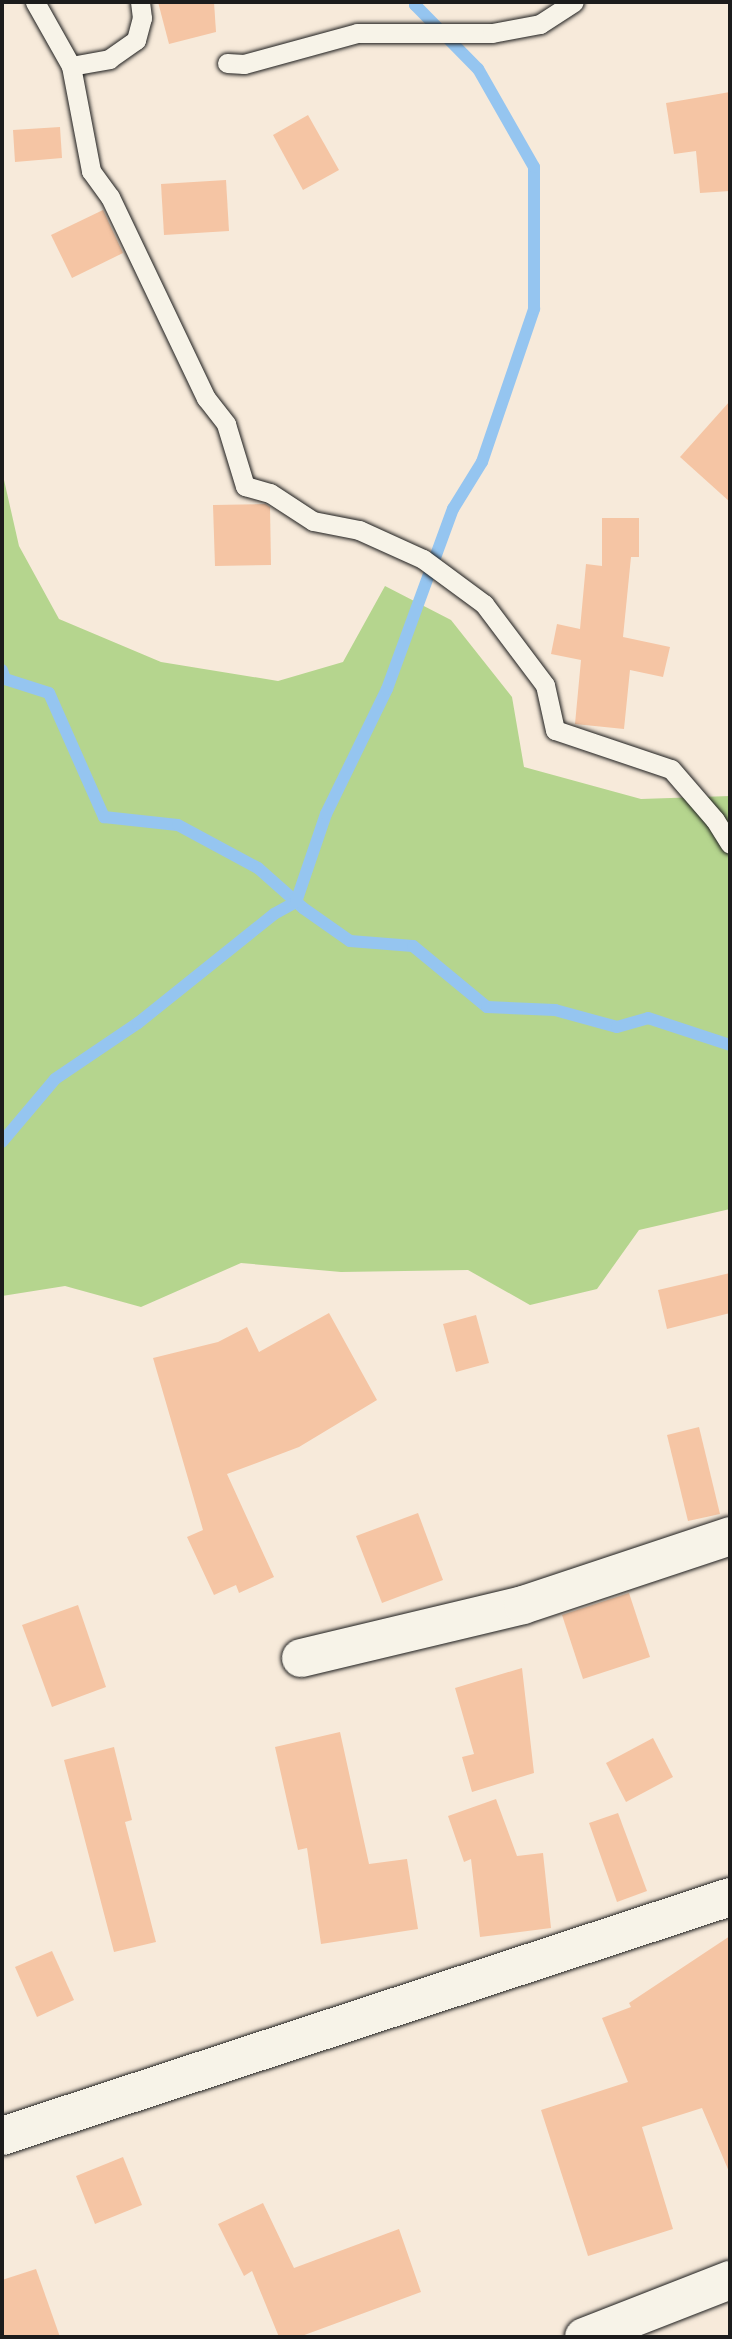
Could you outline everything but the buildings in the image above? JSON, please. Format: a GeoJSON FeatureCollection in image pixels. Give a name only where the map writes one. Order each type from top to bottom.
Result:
{"type":"FeatureCollection","features":[{"type":"Feature","properties":{"kind":"street"},"geometry":{"type":"LineString","coordinates":[[301,1658],[523,1605],[730,1536]]}},
{"type":"Feature","properties":{"kind":"street"},"geometry":{"type":"LineString","coordinates":[[2,2136],[730,1897]]}},
{"type":"Feature","properties":{"kind":"street"},"geometry":{"type":"LineString","coordinates":[[584,2337],[730,2280]]}},
{"type":"Feature","properties":{"kind":"lane"},"geometry":{"type":"LineString","coordinates":[[35,2],[71,66],[91,171],[110,197],[206,398],[226,424],[245,486],[270,493],[313,521],[359,530],[423,559],[446,580],[484,604],[545,685],[555,730],[671,769],[730,844]]}},
{"type":"Feature","properties":{"kind":"lane"},"geometry":{"type":"LineString","coordinates":[[71,66],[109,58],[135,40],[142,18],[140,2]]}},
{"type":"Feature","properties":{"kind":"lane"},"geometry":{"type":"LineString","coordinates":[[227,63],[244,64],[357,33],[492,33],[540,24],[574,2]]}},
{"type":"Feature","properties":{"kind":"green space"},"geometry":{"type":"Polygon","coordinates":[[[2,471],[19,546],[59,619],[161,662],[278,681],[343,662],[385,586],[451,620],[512,697],[524,767],[641,799],[730,796],[730,1209],[639,1230],[597,1289],[530,1305],[468,1270],[341,1272],[241,1263],[141,1307],[65,1286],[2,1296],[2,471]]]}},
{"type":"Feature","properties":{"kind":"waterway"},"geometry":{"type":"LineString","coordinates":[[2,1142],[55,1079],[138,1023],[274,914],[296,902],[326,814],[387,689],[453,509],[482,462],[534,309],[534,167],[478,69],[415,5],[417,2]]}},
{"type":"Feature","properties":{"kind":"waterway"},"geometry":{"type":"LineString","coordinates":[[2,670],[5,679],[49,693],[104,817],[178,825],[258,868],[303,908],[350,941],[413,946],[487,1007],[555,1010],[617,1027],[648,1018],[730,1045]]}}]}
